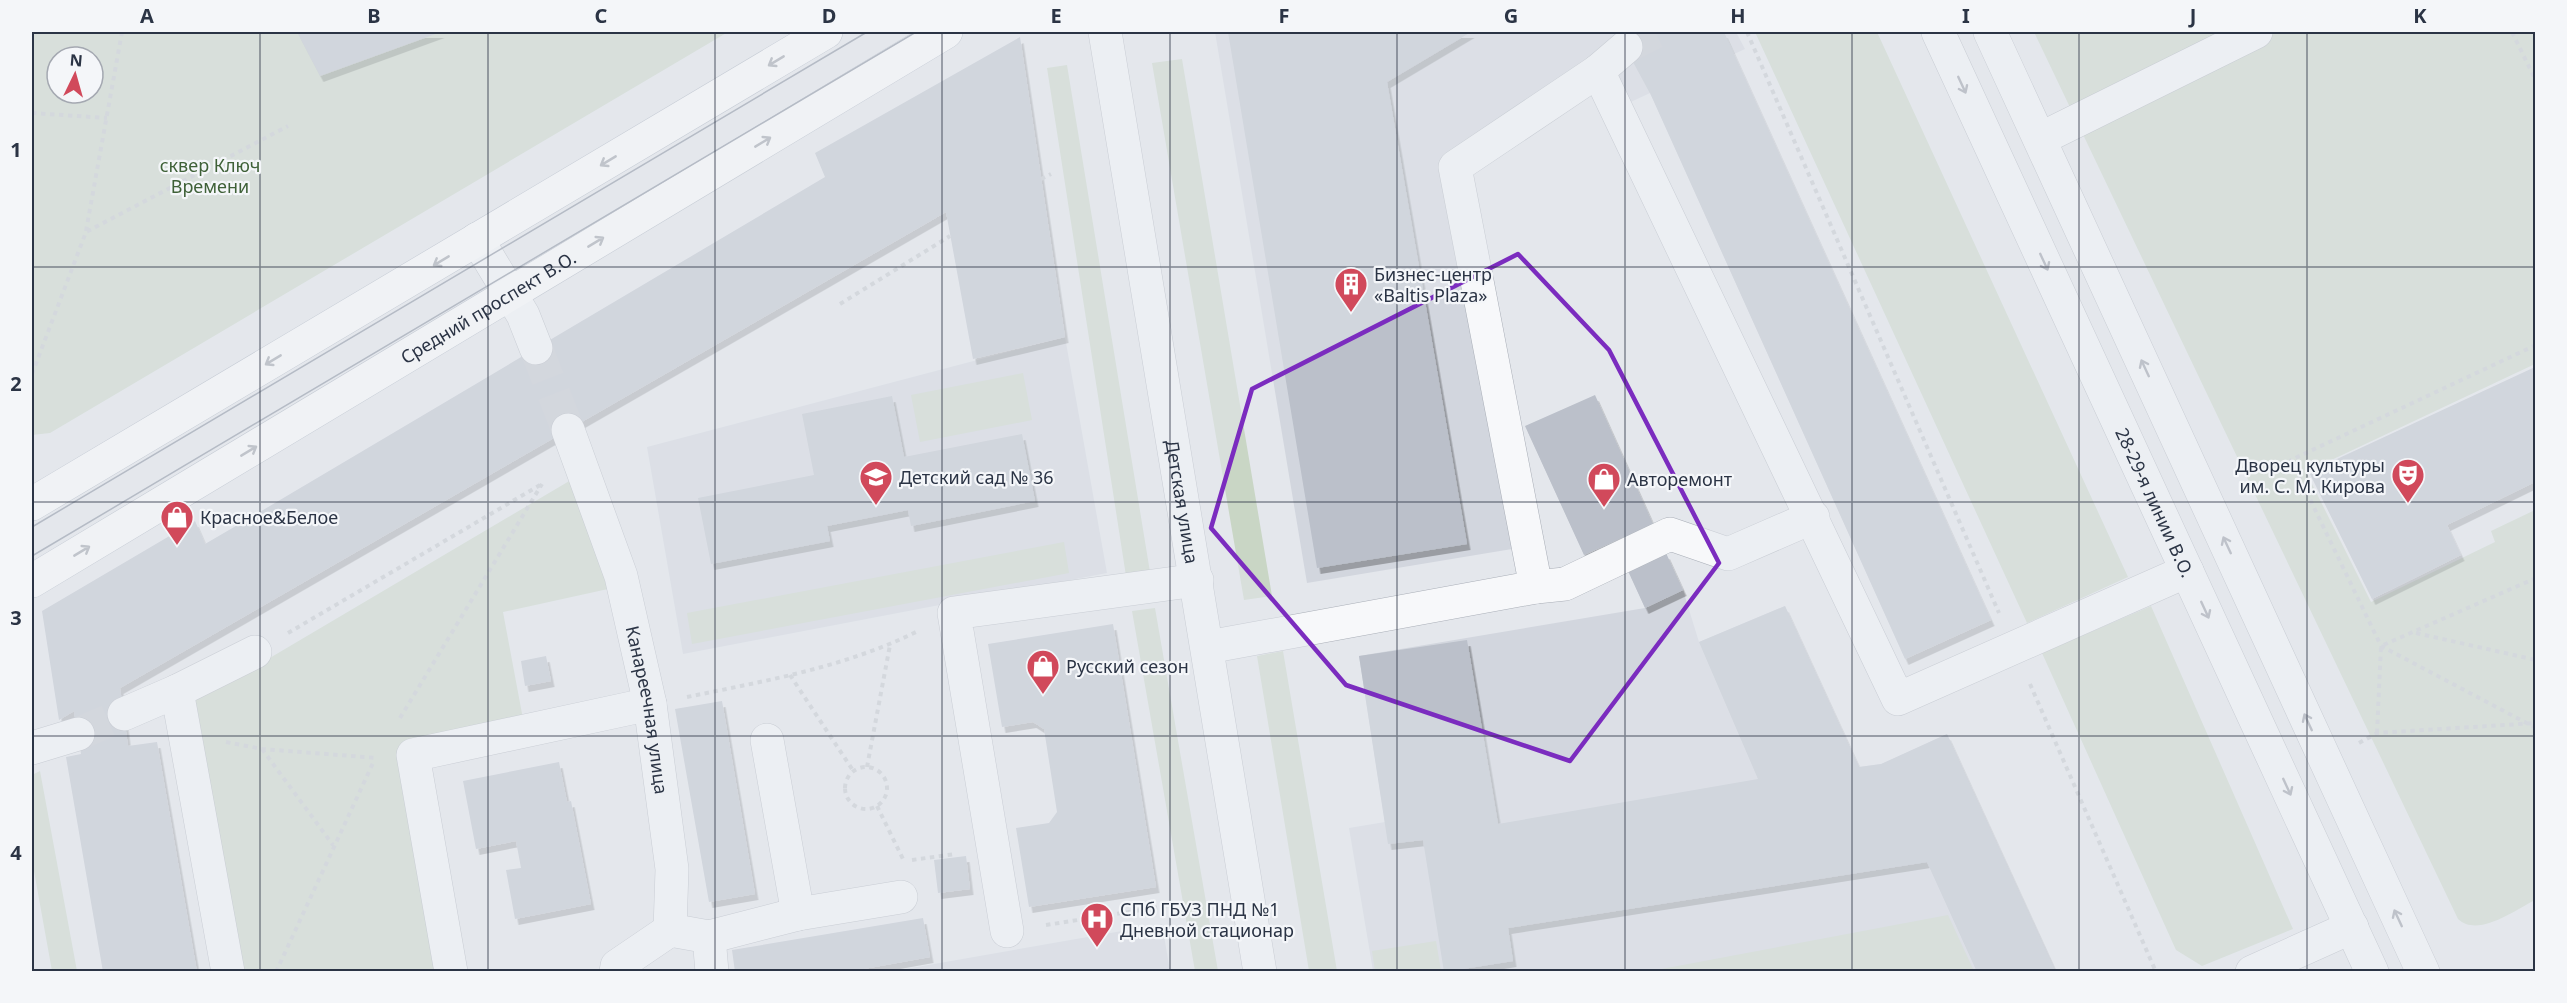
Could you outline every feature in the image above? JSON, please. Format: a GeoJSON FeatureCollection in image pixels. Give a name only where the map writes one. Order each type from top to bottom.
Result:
{"type":"FeatureCollection","features":[{"type":"Feature","properties":{"kind":"main road"},"geometry":{"type":"LineString","coordinates":[[32,504],[826,32]]}},
{"type":"Feature","properties":{"kind":"main road","name":"Средний проспект В.О."},"geometry":{"type":"LineString","coordinates":[[32,581],[946,32]]}},
{"type":"Feature","properties":{"kind":"street","name":"Детская улица"},"geometry":{"type":"LineString","coordinates":[[1105,32],[1260,972]]}},
{"type":"Feature","properties":{"kind":"street","name":"28-29-я линии В.О."},"geometry":{"type":"LineString","coordinates":[[1938,32],[2372,972]]}},
{"type":"Feature","properties":{"kind":"street"},"geometry":{"type":"LineString","coordinates":[[1990,32],[2423,972]]}},
{"type":"Feature","properties":{"kind":"street"},"geometry":{"type":"LineString","coordinates":[[2040,139],[2256,32]]}},
{"type":"Feature","properties":{"kind":"street"},"geometry":{"type":"LineString","coordinates":[[1536,587],[1455,167],[1598,71],[1626,47]]}},
{"type":"Feature","properties":{"kind":"street"},"geometry":{"type":"LineString","coordinates":[[1598,71],[1814,517],[1898,699],[2187,571]]}},
{"type":"Feature","properties":{"kind":"street"},"geometry":{"type":"LineString","coordinates":[[477,239],[523,315],[536,348]]}},
{"type":"Feature","properties":{"kind":"street","name":"Канареечная улица"},"geometry":{"type":"LineString","coordinates":[[567,430],[621,576],[650,704],[672,869],[670,930]]}},
{"type":"Feature","properties":{"kind":"street"},"geometry":{"type":"LineString","coordinates":[[1208,647],[1536,587],[1565,584],[1670,534],[1728,554],[1814,517]]}},
{"type":"Feature","properties":{"kind":"street"},"geometry":{"type":"LineString","coordinates":[[1007,932],[954,613],[1197,580]]}},
{"type":"Feature","properties":{"kind":"street"},"geometry":{"type":"LineString","coordinates":[[124,714],[177,691],[255,652]]}},
{"type":"Feature","properties":{"kind":"street"},"geometry":{"type":"LineString","coordinates":[[177,691],[228,972]]}},
{"type":"Feature","properties":{"kind":"street"},"geometry":{"type":"LineString","coordinates":[[451,972],[413,755],[650,704]]}},
{"type":"Feature","properties":{"kind":"street"},"geometry":{"type":"LineString","coordinates":[[32,748],[78,734]]}},
{"type":"Feature","properties":{"kind":"street"},"geometry":{"type":"LineString","coordinates":[[767,740],[798,914]]}},
{"type":"Feature","properties":{"kind":"street"},"geometry":{"type":"LineString","coordinates":[[610,970],[653,944],[670,930],[709,938],[798,914],[901,897]]}},
{"type":"Feature","properties":{"kind":"street"},"geometry":{"type":"LineString","coordinates":[[2252,972],[2352,927]]}},
{"type":"Feature","properties":{"kind":"street"},"geometry":{"type":"LineString","coordinates":[[709,938],[712,972]]}},
{"type":"Feature","properties":{"kind":"path"},"geometry":{"type":"LineString","coordinates":[[32,374],[86,232],[122,32]]}},
{"type":"Feature","properties":{"kind":"path"},"geometry":{"type":"LineString","coordinates":[[1747,32],[2156,972]]}},
{"type":"Feature","properties":{"kind":"path"},"geometry":{"type":"LineString","coordinates":[[2512,32],[2535,81]]}},
{"type":"Feature","properties":{"kind":"path"},"geometry":{"type":"LineString","coordinates":[[32,113],[106,118]]}},
{"type":"Feature","properties":{"kind":"path"},"geometry":{"type":"LineString","coordinates":[[86,232],[288,126]]}},
{"type":"Feature","properties":{"kind":"path"},"geometry":{"type":"LineString","coordinates":[[1041,180],[1051,174]]}},
{"type":"Feature","properties":{"kind":"path"},"geometry":{"type":"LineString","coordinates":[[840,304],[950,236]]}},
{"type":"Feature","properties":{"kind":"path"},"geometry":{"type":"LineString","coordinates":[[2377,733],[2381,646],[2290,460],[2535,345]]}},
{"type":"Feature","properties":{"kind":"path"},"geometry":{"type":"LineString","coordinates":[[255,652],[580,462]]}},
{"type":"Feature","properties":{"kind":"path"},"geometry":{"type":"LineString","coordinates":[[2381,646],[2535,578]]}},
{"type":"Feature","properties":{"kind":"path"},"geometry":{"type":"LineString","coordinates":[[650,704],[829,665],[890,644],[954,613]]}},
{"type":"Feature","properties":{"kind":"path"},"geometry":{"type":"LineString","coordinates":[[2415,632],[2535,660]]}},
{"type":"Feature","properties":{"kind":"path"},"geometry":{"type":"LineString","coordinates":[[867,767],[890,644]]}},
{"type":"Feature","properties":{"kind":"path"},"geometry":{"type":"LineString","coordinates":[[2381,646],[2535,728]]}},
{"type":"Feature","properties":{"kind":"path"},"geometry":{"type":"LineString","coordinates":[[790,675],[854,772]]}},
{"type":"Feature","properties":{"kind":"path"},"geometry":{"type":"LineString","coordinates":[[2352,746],[2377,733],[2535,723]]}},
{"type":"Feature","properties":{"kind":"path"},"geometry":{"type":"LineString","coordinates":[[184,733],[262,749],[375,758],[413,755]]}},
{"type":"Feature","properties":{"kind":"path"},"geometry":{"type":"LineString","coordinates":[[262,749],[333,845]]}},
{"type":"Feature","properties":{"kind":"path"},"geometry":{"type":"LineString","coordinates":[[867,767],[879,772],[886,783],[885,796],[877,806],[864,809],[851,803],[846,783],[854,772],[867,767]]}},
{"type":"Feature","properties":{"kind":"path"},"geometry":{"type":"LineString","coordinates":[[877,806],[904,861],[993,848]]}},
{"type":"Feature","properties":{"kind":"path"},"geometry":{"type":"LineString","coordinates":[[1007,932],[1167,906]]}},
{"type":"Feature","properties":{"kind":"highlighted area"},"geometry":{"type":"Polygon","coordinates":[[[1518,254],[1609,350],[1719,563],[1570,761],[1346,685],[1211,528],[1252,389],[1518,254]]]}},
{"type":"Feature","properties":{"kind":"shaded area","name":"Бизнес-центр «Baltis Plaza»"},"geometry":{"type":"Polygon","coordinates":[[[1215,32],[1736,32],[1745,49],[1607,113],[1589,75],[1443,166],[1512,549],[1307,583],[1215,32]]]}},
{"type":"Feature","properties":{"kind":"shaded area","name":"Детский сад № 36"},"geometry":{"type":"Polygon","coordinates":[[[1065,337],[1107,573],[683,654],[647,447],[1065,337]]]}},
{"type":"Feature","properties":{"kind":"shaded area"},"geometry":{"type":"Polygon","coordinates":[[[1683,590],[1699,642],[1785,606],[1859,767],[1882,764],[1947,734],[2056,971],[1373,971],[1349,828],[1385,822],[1359,656],[1645,608],[1683,590]]]}},
{"type":"Feature","properties":{"kind":"shaded area","name":"СПб ГБУЗ ПНД №1 Дневной стационар"},"geometry":{"type":"Polygon","coordinates":[[[1162,924],[1170,971],[894,971],[1162,924]]]}},
{"type":"Feature","properties":{"kind":"green space","name":"сквер Ключ Времени"},"geometry":{"type":"Polygon","coordinates":[[[32,32],[728,32],[50,433],[32,435],[32,32]]]}},
{"type":"Feature","properties":{"kind":"green space"},"geometry":{"type":"Polygon","coordinates":[[[1755,32],[1877,32],[2128,577],[2027,623],[1755,32]]]}},
{"type":"Feature","properties":{"kind":"green space"},"geometry":{"type":"Polygon","coordinates":[[[2034,32],[2535,32],[2535,364],[2306,472],[2371,602],[2495,542],[2491,531],[2535,510],[2535,900],[2486,924],[2466,924],[2458,919],[2034,32]]]}},
{"type":"Feature","properties":{"kind":"green space"},"geometry":{"type":"Polygon","coordinates":[[[1182,59],[1272,596],[1244,600],[1152,63],[1182,59]]]}},
{"type":"Feature","properties":{"kind":"green space"},"geometry":{"type":"Polygon","coordinates":[[[1067,65],[1150,572],[1126,576],[1047,68],[1067,65]]]}},
{"type":"Feature","properties":{"kind":"green space"},"geometry":{"type":"Polygon","coordinates":[[[1023,373],[1032,420],[920,442],[911,395],[1023,373]]]}},
{"type":"Feature","properties":{"kind":"green space"},"geometry":{"type":"Polygon","coordinates":[[[571,480],[608,589],[503,612],[523,719],[398,747],[438,971],[240,971],[189,698],[263,662],[571,480]]]}},
{"type":"Feature","properties":{"kind":"green space"},"geometry":{"type":"Polygon","coordinates":[[[1064,542],[1069,573],[692,644],[687,613],[1064,542]]]}},
{"type":"Feature","properties":{"kind":"green space"},"geometry":{"type":"Polygon","coordinates":[[[2151,606],[2293,929],[2202,966],[2176,950],[2042,653],[2151,606]]]}},
{"type":"Feature","properties":{"kind":"green space"},"geometry":{"type":"Polygon","coordinates":[[[1155,608],[1218,971],[1195,971],[1132,611],[1155,608]]]}},
{"type":"Feature","properties":{"kind":"green space"},"geometry":{"type":"Polygon","coordinates":[[[1283,651],[1337,971],[1309,971],[1257,656],[1283,651]]]}},
{"type":"Feature","properties":{"kind":"green space"},"geometry":{"type":"Polygon","coordinates":[[[40,771],[77,971],[52,971],[32,860],[32,775],[40,771]]]}},
{"type":"Feature","properties":{"kind":"green space"},"geometry":{"type":"Polygon","coordinates":[[[1948,915],[1974,971],[1651,971],[1948,915]]]}},
{"type":"Feature","properties":{"kind":"green space"},"geometry":{"type":"Polygon","coordinates":[[[1436,941],[1441,971],[1375,971],[1372,951],[1436,941]]]}},
{"type":"Feature","properties":{"kind":"building"},"geometry":{"type":"Polygon","coordinates":[[[297,32],[441,32],[320,76],[297,32]]]}},
{"type":"Feature","properties":{"kind":"building","name":"Бизнес-центр «Baltis Plaza»"},"geometry":{"type":"Polygon","coordinates":[[[1228,32],[1471,32],[1387,82],[1467,544],[1317,568],[1228,32]]]}},
{"type":"Feature","properties":{"kind":"building"},"geometry":{"type":"Polygon","coordinates":[[[1617,32],[1724,32],[1991,620],[1905,659],[1650,93],[1617,32]]]}},
{"type":"Feature","properties":{"kind":"building"},"geometry":{"type":"Polygon","coordinates":[[[1020,37],[1065,337],[973,359],[946,212],[120,688],[128,746],[157,742],[197,972],[103,972],[66,757],[81,754],[74,711],[59,720],[42,611],[195,521],[205,544],[253,516],[825,177],[815,153],[1020,37]]]}},
{"type":"Feature","properties":{"kind":"building","name":"Дворец культуры им. С. М. Кирова"},"geometry":{"type":"Polygon","coordinates":[[[2535,367],[2535,482],[2447,525],[2461,555],[2372,599],[2309,472],[2535,367]]]}},
{"type":"Feature","properties":{"kind":"building"},"geometry":{"type":"Polygon","coordinates":[[[1595,395],[1653,524],[1584,555],[1525,426],[1595,395]]]}},
{"type":"Feature","properties":{"kind":"building"},"geometry":{"type":"Polygon","coordinates":[[[892,396],[904,457],[1022,434],[1035,501],[911,526],[908,510],[827,526],[830,541],[711,564],[698,498],[814,475],[802,414],[892,396]]]}},
{"type":"Feature","properties":{"kind":"building"},"geometry":{"type":"Polygon","coordinates":[[[1666,553],[1683,590],[1645,608],[1628,571],[1666,553]]]}},
{"type":"Feature","properties":{"kind":"building"},"geometry":{"type":"Polygon","coordinates":[[[1785,606],[1859,767],[1881,764],[1947,734],[2056,972],[1977,972],[1927,862],[1508,928],[1513,961],[1444,972],[1423,840],[1388,844],[1359,656],[1467,640],[1498,824],[1758,779],[1699,642],[1785,606]]]}},
{"type":"Feature","properties":{"kind":"building"},"geometry":{"type":"Polygon","coordinates":[[[1113,624],[1156,887],[1029,907],[1016,828],[1049,823],[1057,812],[1044,729],[1033,722],[1002,727],[988,644],[1113,624]]]}},
{"type":"Feature","properties":{"kind":"building"},"geometry":{"type":"Polygon","coordinates":[[[546,656],[551,681],[525,686],[521,661],[546,656]]]}},
{"type":"Feature","properties":{"kind":"building"},"geometry":{"type":"Polygon","coordinates":[[[722,701],[755,894],[709,902],[675,709],[722,701]]]}},
{"type":"Feature","properties":{"kind":"building"},"geometry":{"type":"Polygon","coordinates":[[[559,762],[567,802],[571,801],[591,904],[515,919],[506,870],[521,868],[516,841],[476,849],[463,781],[559,762]]]}},
{"type":"Feature","properties":{"kind":"building"},"geometry":{"type":"Polygon","coordinates":[[[966,856],[970,889],[938,893],[934,860],[966,856]]]}},
{"type":"Feature","properties":{"kind":"building"},"geometry":{"type":"Polygon","coordinates":[[[923,918],[930,957],[847,972],[735,972],[732,950],[923,918]]]}},
{"type":"Feature","properties":{"kind":"tunnel"},"geometry":{"type":"LineString","coordinates":[[1626,47],[1655,32]]}},
{"type":"Feature","properties":{"kind":"tunnel"},"geometry":{"type":"LineString","coordinates":[[536,348],[568,430]]}},
{"type":"Feature","properties":{"kind":"tunnel"},"geometry":{"type":"LineString","coordinates":[[78,734],[124,714]]}},
{"type":"Feature","properties":{"kind":"tram line"},"geometry":{"type":"LineString","coordinates":[[32,527],[867,32]]}},
{"type":"Feature","properties":{"kind":"tram line"},"geometry":{"type":"LineString","coordinates":[[32,556],[916,32]]}},
{"type":"Feature","properties":{"kind":"place","name":"Бизнес-центр «Baltis Plaza»"},"geometry":{"type":"Point","coordinates":[1351,313]}},
{"type":"Feature","properties":{"kind":"place","name":"Дворец культуры им. С. М. Кирова"},"geometry":{"type":"Point","coordinates":[2408,504]}},
{"type":"Feature","properties":{"kind":"place","name":"Детский сад № 36"},"geometry":{"type":"Point","coordinates":[876,506]}},
{"type":"Feature","properties":{"kind":"place","name":"Авторемонт"},"geometry":{"type":"Point","coordinates":[1604,508]}},
{"type":"Feature","properties":{"kind":"place","name":"Красное&Белое"},"geometry":{"type":"Point","coordinates":[177,546]}},
{"type":"Feature","properties":{"kind":"place","name":"Русский сезон"},"geometry":{"type":"Point","coordinates":[1043,695]}},
{"type":"Feature","properties":{"kind":"place","name":"СПб ГБУЗ ПНД №1 Дневной стационар"},"geometry":{"type":"Point","coordinates":[1097,948]}}]}
